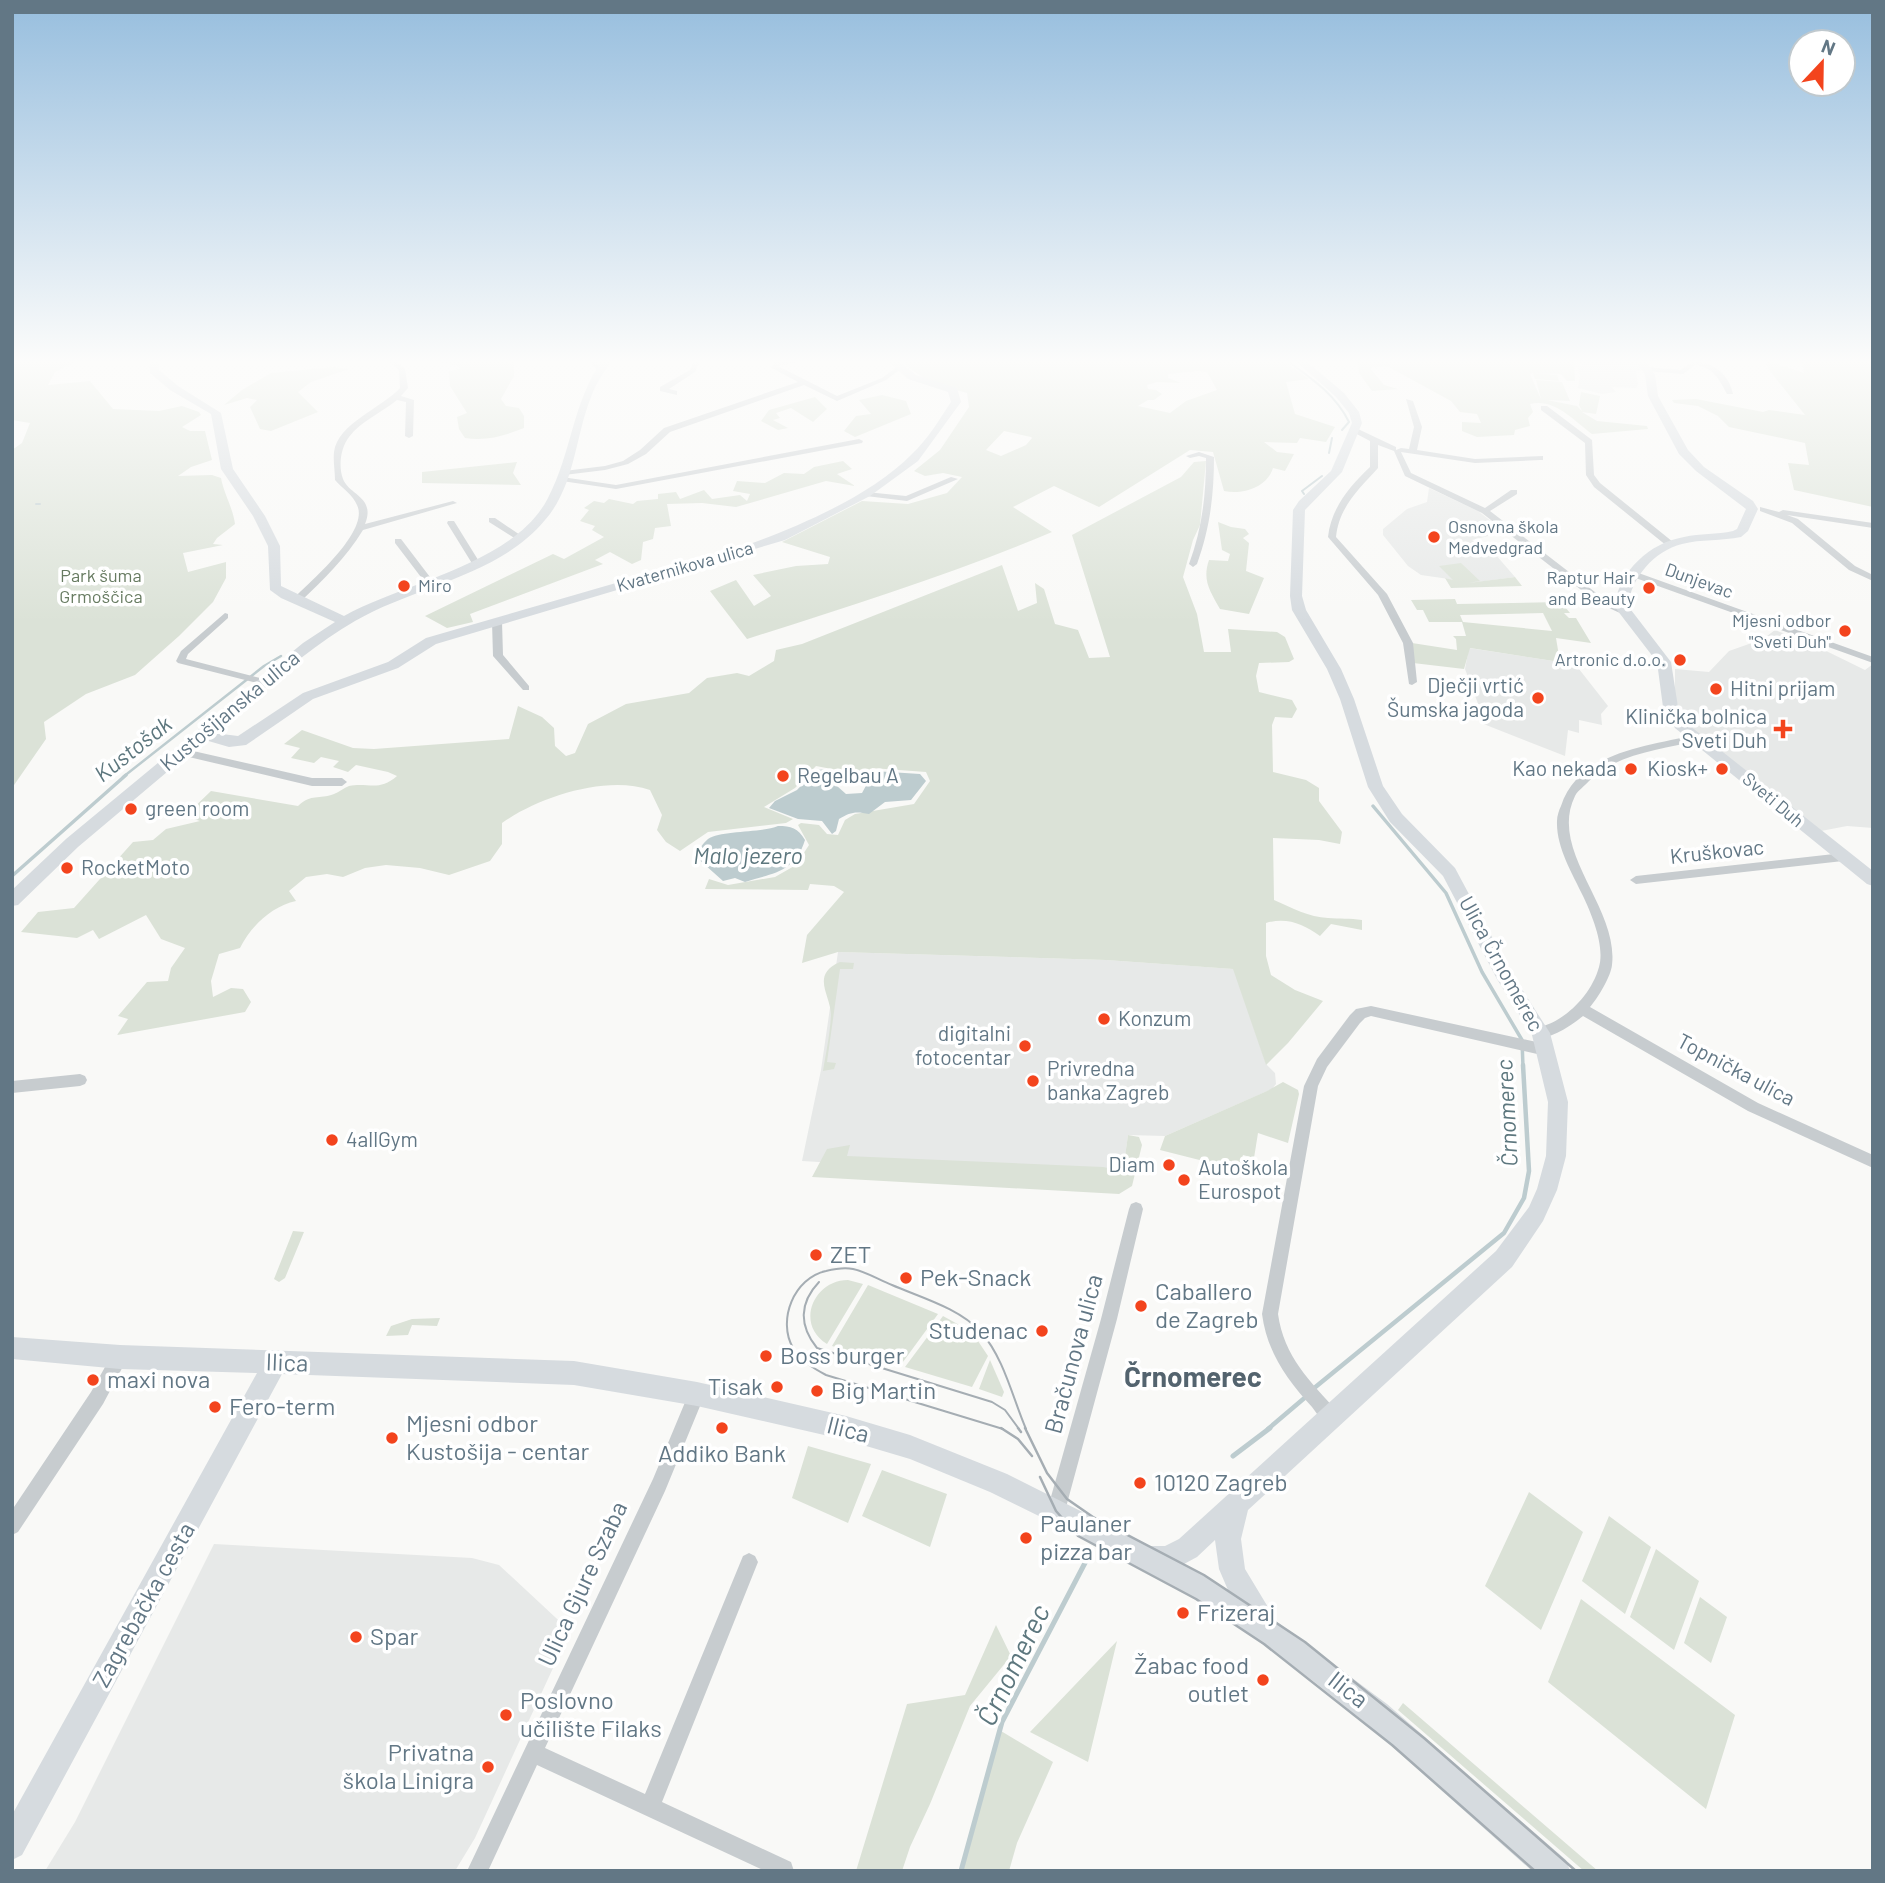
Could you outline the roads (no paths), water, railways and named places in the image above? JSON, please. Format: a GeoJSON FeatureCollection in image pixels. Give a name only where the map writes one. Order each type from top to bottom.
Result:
{"type":"FeatureCollection","features":[{"type":"Feature","properties":{"kind":"street"},"geometry":{"type":"LineString","coordinates":[[223,448],[227,469],[259,516],[274,546],[275,587],[344,621]]}},
{"type":"Feature","properties":{"kind":"street"},"geometry":{"type":"LineString","coordinates":[[297,600],[343,552],[361,527],[364,512],[360,503],[339,480],[339,448]]}},
{"type":"Feature","properties":{"kind":"street","name":"Kustošijanska ulica"},"geometry":{"type":"LineString","coordinates":[[12,900],[72,843],[201,734],[253,679],[309,646],[344,621],[475,563],[519,537],[540,520],[552,503],[571,448]]}},
{"type":"Feature","properties":{"kind":"street"},"geometry":{"type":"LineString","coordinates":[[563,476],[620,464],[646,448]]}},
{"type":"Feature","properties":{"kind":"street"},"geometry":{"type":"LineString","coordinates":[[563,476],[616,487],[823,448]]}},
{"type":"Feature","properties":{"kind":"street","name":"Kvaternikova ulica"},"geometry":{"type":"LineString","coordinates":[[201,734],[229,742],[241,741],[308,696],[393,665],[431,642],[781,537],[866,494],[923,448]]}},
{"type":"Feature","properties":{"kind":"street","name":"Ulica Črnomerec"},"geometry":{"type":"LineString","coordinates":[[1151,1559],[1167,1559],[1181,1553],[1239,1502],[1324,1409],[1504,1259],[1526,1231],[1547,1189],[1556,1156],[1558,1102],[1539,1043],[1449,872],[1396,818],[1376,787],[1338,679],[1300,610],[1296,596],[1299,510],[1336,472],[1347,448]]}},
{"type":"Feature","properties":{"kind":"street"},"geometry":{"type":"LineString","coordinates":[[1375,448],[1376,464],[1351,490],[1337,516],[1332,537],[1382,594],[1408,643],[1412,681]]}},
{"type":"Feature","properties":{"kind":"street"},"geometry":{"type":"LineString","coordinates":[[1392,448],[1475,461],[1539,458]]}},
{"type":"Feature","properties":{"kind":"street"},"geometry":{"type":"LineString","coordinates":[[1590,448],[1590,475],[1597,485],[1670,544]]}},
{"type":"Feature","properties":{"kind":"street"},"geometry":{"type":"LineString","coordinates":[[1680,448],[1696,466],[1757,508],[1795,521],[1852,568],[1873,578]]}},
{"type":"Feature","properties":{"kind":"street"},"geometry":{"type":"LineString","coordinates":[[1397,450],[1408,474],[1485,511],[1601,601],[1623,611]]}},
{"type":"Feature","properties":{"kind":"street"},"geometry":{"type":"LineString","coordinates":[[1190,456],[1199,454],[1210,457],[1209,512],[1193,564]]}},
{"type":"Feature","properties":{"kind":"street"},"geometry":{"type":"LineString","coordinates":[[866,494],[907,499],[954,479]]}},
{"type":"Feature","properties":{"kind":"street"},"geometry":{"type":"LineString","coordinates":[[1485,511],[1514,492]]}},
{"type":"Feature","properties":{"kind":"street"},"geometry":{"type":"LineString","coordinates":[[361,527],[453,503]]}},
{"type":"Feature","properties":{"kind":"street"},"geometry":{"type":"LineString","coordinates":[[1757,508],[1873,526]]}},
{"type":"Feature","properties":{"kind":"street"},"geometry":{"type":"LineString","coordinates":[[1623,611],[1620,601],[1633,574],[1657,551],[1670,544],[1737,534],[1757,508]]}},
{"type":"Feature","properties":{"kind":"street"},"geometry":{"type":"LineString","coordinates":[[492,520],[519,537]]}},
{"type":"Feature","properties":{"kind":"street"},"geometry":{"type":"LineString","coordinates":[[451,523],[475,563]]}},
{"type":"Feature","properties":{"kind":"street"},"geometry":{"type":"LineString","coordinates":[[398,541],[430,583]]}},
{"type":"Feature","properties":{"kind":"street","name":"Dunjevac"},"geometry":{"type":"LineString","coordinates":[[1633,574],[1873,660]]}},
{"type":"Feature","properties":{"kind":"street","name":"Sveti Duh"},"geometry":{"type":"LineString","coordinates":[[1623,611],[1661,655],[1668,672],[1670,707],[1681,725],[1873,880]]}},
{"type":"Feature","properties":{"kind":"street"},"geometry":{"type":"LineString","coordinates":[[225,616],[180,657],[181,661],[253,679]]}},
{"type":"Feature","properties":{"kind":"street"},"geometry":{"type":"LineString","coordinates":[[497,622],[498,656],[526,688]]}},
{"type":"Feature","properties":{"kind":"street"},"geometry":{"type":"LineString","coordinates":[[1324,1409],[1278,1352],[1271,1330],[1270,1314],[1311,1086],[1322,1063],[1355,1019],[1361,1013],[1371,1011],[1513,1044],[1539,1043],[1569,1022],[1604,981],[1606,951],[1601,923],[1562,835],[1563,811],[1569,793],[1588,774],[1611,760],[1695,738]]}},
{"type":"Feature","properties":{"kind":"street"},"geometry":{"type":"LineString","coordinates":[[180,752],[312,782],[342,782]]}},
{"type":"Feature","properties":{"kind":"street","name":"Kruškovac"},"geometry":{"type":"LineString","coordinates":[[1636,880],[1843,857]]}},
{"type":"Feature","properties":{"kind":"street","name":"Topnička ulica"},"geometry":{"type":"LineString","coordinates":[[1582,1009],[1753,1107],[1873,1162]]}},
{"type":"Feature","properties":{"kind":"street"},"geometry":{"type":"LineString","coordinates":[[12,1087],[80,1080]]}},
{"type":"Feature","properties":{"kind":"street","name":"Bračunova ulica"},"geometry":{"type":"LineString","coordinates":[[1056,1511],[1110,1320],[1136,1209]]}},
{"type":"Feature","properties":{"kind":"street","name":"Ilica"},"geometry":{"type":"LineString","coordinates":[[12,1348],[120,1357],[574,1373],[697,1394],[888,1440],[974,1472],[1151,1559],[1278,1639],[1377,1714],[1555,1871]]}},
{"type":"Feature","properties":{"kind":"street"},"geometry":{"type":"LineString","coordinates":[[12,1526],[97,1398],[120,1357]]}},
{"type":"Feature","properties":{"kind":"street","name":"Zagrebačka cesta"},"geometry":{"type":"LineString","coordinates":[[12,1846],[275,1363]]}},
{"type":"Feature","properties":{"kind":"street","name":"Ulica Gjure Szaba"},"geometry":{"type":"LineString","coordinates":[[477,1871],[659,1485],[697,1394]]}},
{"type":"Feature","properties":{"kind":"street"},"geometry":{"type":"LineString","coordinates":[[1239,1502],[1229,1527],[1232,1571],[1243,1594],[1278,1639]]}},
{"type":"Feature","properties":{"kind":"street"},"geometry":{"type":"LineString","coordinates":[[650,1806],[749,1562]]}},
{"type":"Feature","properties":{"kind":"street"},"geometry":{"type":"LineString","coordinates":[[533,1752],[784,1869]]}},
{"type":"Feature","properties":{"kind":"water"},"geometry":{"type":"Polygon","coordinates":[[[831,769],[838,772],[837,786],[846,794],[862,793],[874,771],[920,774],[926,781],[911,800],[885,802],[869,814],[853,813],[839,819],[836,831],[832,834],[822,821],[798,819],[769,808],[775,801],[797,790],[816,770],[831,769]]]}},
{"type":"Feature","properties":{"kind":"water","name":"Malo jezero"},"geometry":{"type":"Polygon","coordinates":[[[778,826],[794,828],[805,840],[795,859],[774,873],[745,882],[735,878],[723,881],[695,856],[706,841],[714,836],[778,826]]]}},
{"type":"Feature","properties":{"kind":"waterway","name":"Črnomerec"},"geometry":{"type":"LineString","coordinates":[[1329,453],[1330,448]]}},
{"type":"Feature","properties":{"kind":"waterway","name":"Črnomerec"},"geometry":{"type":"LineString","coordinates":[[1304,494],[1302,491],[1322,476]]}},
{"type":"Feature","properties":{"kind":"waterway","name":"Kustošak"},"geometry":{"type":"LineString","coordinates":[[123,777],[264,666],[281,656]]}},
{"type":"Feature","properties":{"kind":"waterway","name":"Kustošak"},"geometry":{"type":"LineString","coordinates":[[12,876],[126,775]]}},
{"type":"Feature","properties":{"kind":"waterway","name":"Črnomerec"},"geometry":{"type":"LineString","coordinates":[[1373,806],[1446,893],[1482,972],[1522,1040],[1523,1067]]}},
{"type":"Feature","properties":{"kind":"waterway","name":"Črnomerec"},"geometry":{"type":"LineString","coordinates":[[1313,1389],[1504,1233],[1524,1198],[1529,1171],[1523,1065]]}},
{"type":"Feature","properties":{"kind":"waterway","name":"Črnomerec"},"geometry":{"type":"LineString","coordinates":[[1268,1429],[1308,1395]]}},
{"type":"Feature","properties":{"kind":"waterway","name":"Črnomerec"},"geometry":{"type":"LineString","coordinates":[[1233,1456],[1270,1428]]}},
{"type":"Feature","properties":{"kind":"waterway","name":"Črnomerec"},"geometry":{"type":"LineString","coordinates":[[961,1871],[1002,1722],[1086,1561]]}},
{"type":"Feature","properties":{"kind":"tram line"},"geometry":{"type":"LineString","coordinates":[[1002,1429],[826,1375],[812,1367],[796,1353],[789,1337],[788,1313],[797,1291],[815,1275],[850,1268],[928,1299],[962,1316],[981,1332],[996,1354],[1026,1429]]}},
{"type":"Feature","properties":{"kind":"tram line"},"geometry":{"type":"LineString","coordinates":[[819,1282],[808,1298],[804,1315],[807,1331],[817,1348],[992,1402],[1005,1410],[1019,1429]]}},
{"type":"Feature","properties":{"kind":"tram line"},"geometry":{"type":"LineString","coordinates":[[1018,1428],[1021,1432]]}},
{"type":"Feature","properties":{"kind":"tram line"},"geometry":{"type":"LineString","coordinates":[[1025,1428],[1047,1473],[1067,1499],[1093,1517],[1204,1575],[1305,1642],[1424,1738],[1576,1871]]}},
{"type":"Feature","properties":{"kind":"tram line"},"geometry":{"type":"LineString","coordinates":[[1002,1429],[1018,1439],[1032,1456]]}},
{"type":"Feature","properties":{"kind":"tram line"},"geometry":{"type":"LineString","coordinates":[[1040,1477],[1056,1511],[1078,1536],[1196,1599],[1264,1644],[1392,1745],[1535,1871]]}},
{"type":"Feature","properties":{"kind":"place","name":"Osnovna škola Medvedgrad"},"geometry":{"type":"Point","coordinates":[1434,537]}},
{"type":"Feature","properties":{"kind":"place","name":"Miro"},"geometry":{"type":"Point","coordinates":[404,586]}},
{"type":"Feature","properties":{"kind":"place","name":"Raptur Hair and Beauty"},"geometry":{"type":"Point","coordinates":[1649,588]}},
{"type":"Feature","properties":{"kind":"place","name":"Mjesni odbor \"Sveti Duh\""},"geometry":{"type":"Point","coordinates":[1845,631]}},
{"type":"Feature","properties":{"kind":"place","name":"Artronic d.o.o."},"geometry":{"type":"Point","coordinates":[1680,660]}},
{"type":"Feature","properties":{"kind":"place","name":"Hitni prijam"},"geometry":{"type":"Point","coordinates":[1716,689]}},
{"type":"Feature","properties":{"kind":"place","name":"Dječji vrtić Šumska jagoda"},"geometry":{"type":"Point","coordinates":[1538,698]}},
{"type":"Feature","properties":{"kind":"place","name":"Klinička bolnica Sveti Duh"},"geometry":{"type":"Point","coordinates":[1783,729]}},
{"type":"Feature","properties":{"kind":"place","name":"Kao nekada"},"geometry":{"type":"Point","coordinates":[1631,769]}},
{"type":"Feature","properties":{"kind":"place","name":"Kiosk+"},"geometry":{"type":"Point","coordinates":[1722,769]}},
{"type":"Feature","properties":{"kind":"place","name":"Regelbau A"},"geometry":{"type":"Point","coordinates":[783,776]}},
{"type":"Feature","properties":{"kind":"place","name":"green room"},"geometry":{"type":"Point","coordinates":[131,809]}},
{"type":"Feature","properties":{"kind":"place","name":"RocketMoto"},"geometry":{"type":"Point","coordinates":[67,868]}},
{"type":"Feature","properties":{"kind":"place","name":"Konzum"},"geometry":{"type":"Point","coordinates":[1104,1019]}},
{"type":"Feature","properties":{"kind":"place","name":"digitalni fotocentar"},"geometry":{"type":"Point","coordinates":[1025,1046]}},
{"type":"Feature","properties":{"kind":"place","name":"Privredna banka Zagreb"},"geometry":{"type":"Point","coordinates":[1033,1081]}},
{"type":"Feature","properties":{"kind":"place","name":"4allGym"},"geometry":{"type":"Point","coordinates":[332,1140]}},
{"type":"Feature","properties":{"kind":"place","name":"Diam"},"geometry":{"type":"Point","coordinates":[1169,1165]}},
{"type":"Feature","properties":{"kind":"place","name":"Autoškola Eurospot"},"geometry":{"type":"Point","coordinates":[1184,1180]}},
{"type":"Feature","properties":{"kind":"place","name":"ZET"},"geometry":{"type":"Point","coordinates":[816,1255]}},
{"type":"Feature","properties":{"kind":"place","name":"Pek-Snack"},"geometry":{"type":"Point","coordinates":[906,1278]}},
{"type":"Feature","properties":{"kind":"place","name":"Caballero de Zagreb"},"geometry":{"type":"Point","coordinates":[1141,1306]}},
{"type":"Feature","properties":{"kind":"place","name":"Studenac"},"geometry":{"type":"Point","coordinates":[1042,1331]}},
{"type":"Feature","properties":{"kind":"place","name":"Boss burger"},"geometry":{"type":"Point","coordinates":[766,1356]}},
{"type":"Feature","properties":{"kind":"place","name":"maxi nova"},"geometry":{"type":"Point","coordinates":[93,1380]}},
{"type":"Feature","properties":{"kind":"place","name":"Tisak"},"geometry":{"type":"Point","coordinates":[777,1387]}},
{"type":"Feature","properties":{"kind":"place","name":"Big Martin"},"geometry":{"type":"Point","coordinates":[817,1391]}},
{"type":"Feature","properties":{"kind":"place","name":"Fero-term"},"geometry":{"type":"Point","coordinates":[215,1407]}},
{"type":"Feature","properties":{"kind":"place","name":"Addiko Bank"},"geometry":{"type":"Point","coordinates":[722,1428]}},
{"type":"Feature","properties":{"kind":"place","name":"Mjesni odbor Kustošija - centar"},"geometry":{"type":"Point","coordinates":[392,1438]}},
{"type":"Feature","properties":{"kind":"place","name":"10120 Zagreb"},"geometry":{"type":"Point","coordinates":[1140,1483]}},
{"type":"Feature","properties":{"kind":"place","name":"Paulaner pizza bar"},"geometry":{"type":"Point","coordinates":[1026,1538]}},
{"type":"Feature","properties":{"kind":"place","name":"Frizeraj"},"geometry":{"type":"Point","coordinates":[1183,1613]}},
{"type":"Feature","properties":{"kind":"place","name":"Spar"},"geometry":{"type":"Point","coordinates":[356,1637]}},
{"type":"Feature","properties":{"kind":"place","name":"Žabac food outlet"},"geometry":{"type":"Point","coordinates":[1263,1680]}},
{"type":"Feature","properties":{"kind":"place","name":"Poslovno učilište Filaks"},"geometry":{"type":"Point","coordinates":[506,1715]}},
{"type":"Feature","properties":{"kind":"place","name":"Privatna škola Linigra"},"geometry":{"type":"Point","coordinates":[488,1767]}},
{"type":"Feature","properties":{"kind":"district","name":"Črnomerec"},"geometry":{"type":"Point","coordinates":[1193,1377]}},
{"type":"Feature","properties":{"kind":"park label","name":"Park šuma Grmoščica"},"geometry":{"type":"Point","coordinates":[101,586]}}]}
